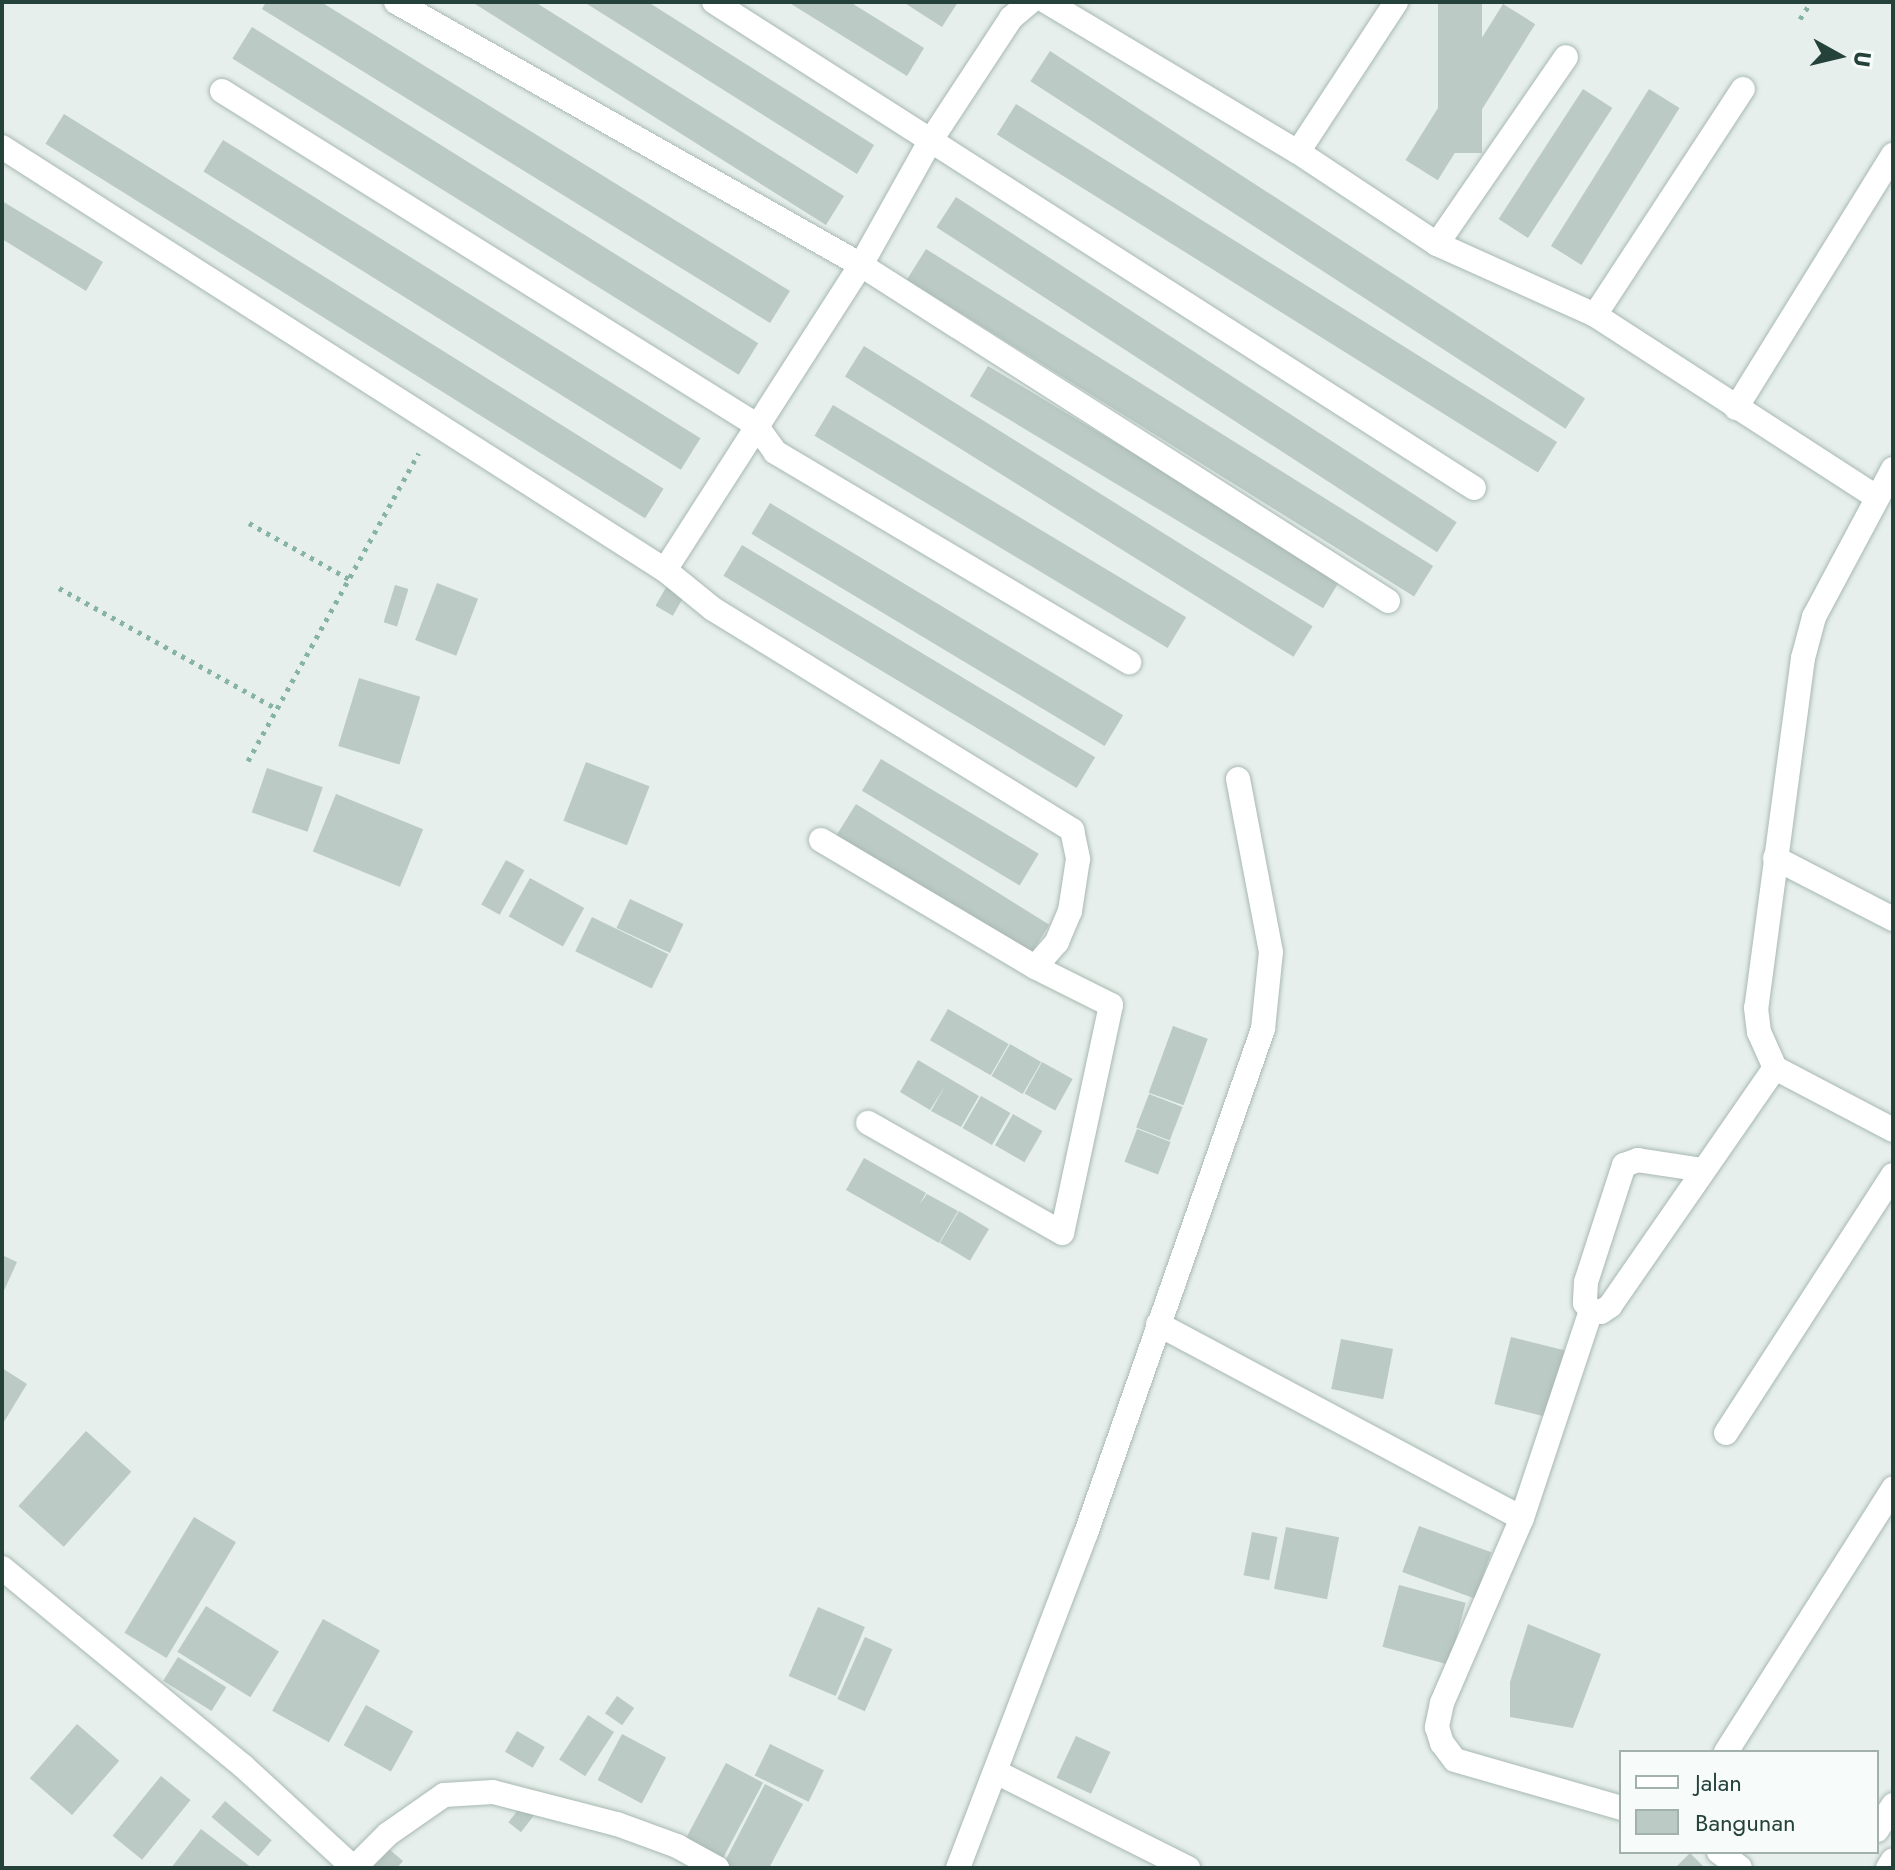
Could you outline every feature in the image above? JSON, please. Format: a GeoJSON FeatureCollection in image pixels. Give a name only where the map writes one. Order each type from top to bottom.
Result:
{"type":"FeatureCollection","features":[{"type":"Feature","properties":{"kind":"street"},"geometry":{"type":"LineString","coordinates":[[396,2],[861,265],[1388,601]]}},
{"type":"Feature","properties":{"kind":"street"},"geometry":{"type":"LineString","coordinates":[[714,2],[1474,488]]}},
{"type":"Feature","properties":{"kind":"street"},"geometry":{"type":"LineString","coordinates":[[665,570],[755,424],[861,265],[931,140],[1011,18],[1030,2]]}},
{"type":"Feature","properties":{"kind":"street"},"geometry":{"type":"LineString","coordinates":[[1047,2],[1298,152],[1437,244],[1595,315],[1876,497]]}},
{"type":"Feature","properties":{"kind":"street"},"geometry":{"type":"LineString","coordinates":[[1298,152],[1396,2]]}},
{"type":"Feature","properties":{"kind":"street"},"geometry":{"type":"LineString","coordinates":[[1437,244],[1566,57]]}},
{"type":"Feature","properties":{"kind":"street"},"geometry":{"type":"LineString","coordinates":[[1595,315],[1743,89]]}},
{"type":"Feature","properties":{"kind":"street"},"geometry":{"type":"LineString","coordinates":[[222,91],[755,424],[775,452],[1129,662]]}},
{"type":"Feature","properties":{"kind":"street"},"geometry":{"type":"LineString","coordinates":[[2,147],[665,570],[713,609],[1072,830],[1078,859],[1070,911],[1057,942],[1035,967]]}},
{"type":"Feature","properties":{"kind":"street"},"geometry":{"type":"LineString","coordinates":[[1736,408],[1893,155]]}},
{"type":"Feature","properties":{"kind":"street"},"geometry":{"type":"LineString","coordinates":[[1893,469],[1814,617],[1803,658],[1756,1008],[1759,1032],[1775,1068],[1893,1130]]}},
{"type":"Feature","properties":{"kind":"street"},"geometry":{"type":"LineString","coordinates":[[958,1868],[996,1772],[1249,1071],[1269,988],[1267,919],[1238,779]]}},
{"type":"Feature","properties":{"kind":"street"},"geometry":{"type":"LineString","coordinates":[[821,840],[1035,967],[1111,1005],[1062,1233],[868,1123]]}},
{"type":"Feature","properties":{"kind":"street"},"geometry":{"type":"LineString","coordinates":[[1775,858],[1893,919]]}},
{"type":"Feature","properties":{"kind":"street"},"geometry":{"type":"LineString","coordinates":[[1703,1170],[1638,1160],[1624,1165],[1586,1282],[1585,1303],[1591,1310],[1601,1312],[1610,1306],[1775,1068]]}},
{"type":"Feature","properties":{"kind":"street"},"geometry":{"type":"LineString","coordinates":[[1726,1433],[1893,1175]]}},
{"type":"Feature","properties":{"kind":"street"},"geometry":{"type":"LineString","coordinates":[[1591,1310],[1522,1518],[1442,1703],[1437,1727],[1442,1743],[1455,1760],[1619,1807]]}},
{"type":"Feature","properties":{"kind":"street"},"geometry":{"type":"LineString","coordinates":[[1158,1324],[1522,1518]]}},
{"type":"Feature","properties":{"kind":"street"},"geometry":{"type":"LineString","coordinates":[[1727,1750],[1893,1489]]}},
{"type":"Feature","properties":{"kind":"street"},"geometry":{"type":"LineString","coordinates":[[2,1568],[243,1766],[354,1868],[388,1834],[444,1795],[493,1792],[617,1824],[677,1846],[717,1868]]}},
{"type":"Feature","properties":{"kind":"street"},"geometry":{"type":"LineString","coordinates":[[996,1772],[1188,1868]]}},
{"type":"Feature","properties":{"kind":"street"},"geometry":{"type":"LineString","coordinates":[[1722,1854],[1740,1868]]}},
{"type":"Feature","properties":{"kind":"street"},"geometry":{"type":"LineString","coordinates":[[1888,1868],[1893,1860]]}},
{"type":"Feature","properties":{"kind":"path"},"geometry":{"type":"LineString","coordinates":[[1800,19],[1811,2]]}},
{"type":"Feature","properties":{"kind":"path"},"geometry":{"type":"LineString","coordinates":[[248,761],[435,424]]}},
{"type":"Feature","properties":{"kind":"path"},"geometry":{"type":"LineString","coordinates":[[249,523],[349,579]]}},
{"type":"Feature","properties":{"kind":"path"},"geometry":{"type":"LineString","coordinates":[[59,588],[277,709]]}},
{"type":"Feature","properties":{"kind":"building"},"geometry":{"type":"Polygon","coordinates":[[[266,2],[321,2],[790,291],[770,323],[262,9],[266,2]]]}},
{"type":"Feature","properties":{"kind":"building"},"geometry":{"type":"Polygon","coordinates":[[[472,2],[535,2],[844,196],[826,225],[472,2]]]}},
{"type":"Feature","properties":{"kind":"building"},"geometry":{"type":"Polygon","coordinates":[[[584,2],[648,2],[874,145],[857,174],[584,2]]]}},
{"type":"Feature","properties":{"kind":"building"},"geometry":{"type":"Polygon","coordinates":[[[788,2],[850,2],[924,48],[907,76],[788,2]]]}},
{"type":"Feature","properties":{"kind":"building"},"geometry":{"type":"Polygon","coordinates":[[[903,2],[958,2],[942,27],[903,2]]]}},
{"type":"Feature","properties":{"kind":"building"},"geometry":{"type":"Polygon","coordinates":[[[1438,2],[1482,2],[1482,153],[1438,153],[1438,2]]]}},
{"type":"Feature","properties":{"kind":"building"},"geometry":{"type":"Polygon","coordinates":[[[1503,4],[1535,24],[1438,180],[1405,160],[1503,4]]]}},
{"type":"Feature","properties":{"kind":"building"},"geometry":{"type":"Polygon","coordinates":[[[252,27],[758,343],[739,375],[232,58],[252,27]]]}},
{"type":"Feature","properties":{"kind":"building"},"geometry":{"type":"Polygon","coordinates":[[[1050,51],[1585,398],[1565,429],[1030,81],[1050,51]]]}},
{"type":"Feature","properties":{"kind":"building"},"geometry":{"type":"Polygon","coordinates":[[[1583,89],[1612,108],[1528,238],[1499,219],[1583,89]]]}},
{"type":"Feature","properties":{"kind":"building"},"geometry":{"type":"Polygon","coordinates":[[[1649,89],[1680,108],[1581,265],[1551,246],[1649,89]]]}},
{"type":"Feature","properties":{"kind":"building"},"geometry":{"type":"Polygon","coordinates":[[[1016,104],[1557,442],[1538,473],[997,135],[1016,104]]]}},
{"type":"Feature","properties":{"kind":"building"},"geometry":{"type":"Polygon","coordinates":[[[64,114],[664,489],[645,518],[45,144],[64,114]]]}},
{"type":"Feature","properties":{"kind":"building"},"geometry":{"type":"Polygon","coordinates":[[[223,140],[700,438],[681,470],[203,171],[223,140]]]}},
{"type":"Feature","properties":{"kind":"building"},"geometry":{"type":"Polygon","coordinates":[[[956,197],[1457,522],[1437,552],[936,227],[956,197]]]}},
{"type":"Feature","properties":{"kind":"building"},"geometry":{"type":"Polygon","coordinates":[[[2,201],[103,262],[86,291],[2,239],[2,201]]]}},
{"type":"Feature","properties":{"kind":"building"},"geometry":{"type":"Polygon","coordinates":[[[926,249],[1433,566],[1414,596],[907,280],[926,249]]]}},
{"type":"Feature","properties":{"kind":"building"},"geometry":{"type":"Polygon","coordinates":[[[864,346],[1313,626],[1294,657],[845,377],[864,346]]]}},
{"type":"Feature","properties":{"kind":"building"},"geometry":{"type":"Polygon","coordinates":[[[988,366],[1341,578],[1323,608],[970,396],[988,366]]]}},
{"type":"Feature","properties":{"kind":"building"},"geometry":{"type":"Polygon","coordinates":[[[833,405],[1186,617],[1168,648],[814,436],[833,405]]]}},
{"type":"Feature","properties":{"kind":"building"},"geometry":{"type":"Polygon","coordinates":[[[770,503],[1123,715],[1105,746],[751,534],[770,503]]]}},
{"type":"Feature","properties":{"kind":"building"},"geometry":{"type":"Polygon","coordinates":[[[742,545],[1095,757],[1077,788],[723,576],[742,545]]]}},
{"type":"Feature","properties":{"kind":"building"},"geometry":{"type":"Polygon","coordinates":[[[437,583],[478,599],[456,656],[415,640],[437,583]]]}},
{"type":"Feature","properties":{"kind":"building"},"geometry":{"type":"Polygon","coordinates":[[[668,584],[685,594],[673,616],[656,606],[668,584]]]}},
{"type":"Feature","properties":{"kind":"building"},"geometry":{"type":"Polygon","coordinates":[[[395,585],[408,589],[397,626],[384,622],[395,585]]]}},
{"type":"Feature","properties":{"kind":"building"},"geometry":{"type":"Polygon","coordinates":[[[359,678],[420,697],[399,765],[338,746],[359,678]]]}},
{"type":"Feature","properties":{"kind":"building"},"geometry":{"type":"Polygon","coordinates":[[[881,759],[1039,854],[1020,885],[862,791],[881,759]]]}},
{"type":"Feature","properties":{"kind":"building"},"geometry":{"type":"Polygon","coordinates":[[[586,762],[649,786],[627,845],[563,821],[586,762]]]}},
{"type":"Feature","properties":{"kind":"building"},"geometry":{"type":"Polygon","coordinates":[[[267,768],[323,787],[307,832],[252,812],[267,768]]]}},
{"type":"Feature","properties":{"kind":"building"},"geometry":{"type":"Polygon","coordinates":[[[336,794],[423,829],[400,887],[313,851],[336,794]]]}},
{"type":"Feature","properties":{"kind":"building"},"geometry":{"type":"Polygon","coordinates":[[[856,804],[1049,925],[1029,957],[836,836],[856,804]]]}},
{"type":"Feature","properties":{"kind":"building"},"geometry":{"type":"Polygon","coordinates":[[[506,860],[524,870],[500,915],[481,905],[506,860]]]}},
{"type":"Feature","properties":{"kind":"building"},"geometry":{"type":"Polygon","coordinates":[[[530,878],[584,908],[563,947],[509,916],[530,878]]]}},
{"type":"Feature","properties":{"kind":"building"},"geometry":{"type":"Polygon","coordinates":[[[630,899],[683,924],[670,953],[616,928],[630,899]]]}},
{"type":"Feature","properties":{"kind":"building"},"geometry":{"type":"Polygon","coordinates":[[[592,917],[668,954],[652,988],[575,951],[592,917]]]}},
{"type":"Feature","properties":{"kind":"building"},"geometry":{"type":"Polygon","coordinates":[[[948,1009],[1009,1044],[991,1075],[930,1040],[948,1009]]]}},
{"type":"Feature","properties":{"kind":"building"},"geometry":{"type":"Polygon","coordinates":[[[1173,1026],[1208,1039],[1183,1105],[1149,1093],[1173,1026]]]}},
{"type":"Feature","properties":{"kind":"building"},"geometry":{"type":"Polygon","coordinates":[[[1010,1044],[1041,1062],[1023,1094],[992,1076],[1010,1044]]]}},
{"type":"Feature","properties":{"kind":"building"},"geometry":{"type":"Polygon","coordinates":[[[918,1060],[979,1096],[961,1127],[931,1111],[945,1086],[930,1110],[900,1092],[918,1060]]]}},
{"type":"Feature","properties":{"kind":"building"},"geometry":{"type":"Polygon","coordinates":[[[1042,1062],[1073,1079],[1055,1110],[1025,1093],[1042,1062]]]}},
{"type":"Feature","properties":{"kind":"building"},"geometry":{"type":"Polygon","coordinates":[[[1149,1094],[1183,1107],[1170,1141],[1136,1128],[1149,1094]]]}},
{"type":"Feature","properties":{"kind":"building"},"geometry":{"type":"Polygon","coordinates":[[[981,1096],[1010,1113],[992,1145],[962,1128],[981,1096]]]}},
{"type":"Feature","properties":{"kind":"building"},"geometry":{"type":"Polygon","coordinates":[[[1013,1114],[1042,1131],[1024,1162],[995,1145],[1013,1114]]]}},
{"type":"Feature","properties":{"kind":"building"},"geometry":{"type":"Polygon","coordinates":[[[1137,1129],[1171,1142],[1158,1175],[1124,1162],[1137,1129]]]}},
{"type":"Feature","properties":{"kind":"building"},"geometry":{"type":"Polygon","coordinates":[[[864,1158],[926,1193],[919,1205],[927,1194],[958,1211],[939,1243],[846,1190],[864,1158]]]}},
{"type":"Feature","properties":{"kind":"building"},"geometry":{"type":"Polygon","coordinates":[[[959,1211],[989,1229],[970,1261],[940,1243],[959,1211]]]}},
{"type":"Feature","properties":{"kind":"building"},"geometry":{"type":"Polygon","coordinates":[[[2,1255],[17,1262],[2,1295],[2,1255]]]}},
{"type":"Feature","properties":{"kind":"building"},"geometry":{"type":"Polygon","coordinates":[[[1511,1337],[1567,1351],[1551,1418],[1494,1404],[1511,1337]]]}},
{"type":"Feature","properties":{"kind":"building"},"geometry":{"type":"Polygon","coordinates":[[[1341,1339],[1393,1349],[1383,1399],[1331,1389],[1341,1339]]]}},
{"type":"Feature","properties":{"kind":"building"},"geometry":{"type":"Polygon","coordinates":[[[2,1368],[27,1384],[2,1425],[2,1368]]]}},
{"type":"Feature","properties":{"kind":"building"},"geometry":{"type":"Polygon","coordinates":[[[86,1431],[131,1472],[64,1547],[18,1506],[86,1431]]]}},
{"type":"Feature","properties":{"kind":"building"},"geometry":{"type":"Polygon","coordinates":[[[194,1517],[236,1542],[166,1658],[124,1633],[194,1517]]]}},
{"type":"Feature","properties":{"kind":"building"},"geometry":{"type":"Polygon","coordinates":[[[1419,1526],[1491,1552],[1475,1598],[1402,1572],[1419,1526]]]}},
{"type":"Feature","properties":{"kind":"building"},"geometry":{"type":"Polygon","coordinates":[[[1286,1527],[1339,1537],[1327,1599],[1274,1589],[1286,1527]]]}},
{"type":"Feature","properties":{"kind":"building"},"geometry":{"type":"Polygon","coordinates":[[[1252,1532],[1278,1537],[1269,1580],[1244,1575],[1252,1532]]]}},
{"type":"Feature","properties":{"kind":"building"},"geometry":{"type":"Polygon","coordinates":[[[1399,1585],[1466,1603],[1449,1665],[1382,1647],[1399,1585]]]}},
{"type":"Feature","properties":{"kind":"building"},"geometry":{"type":"Polygon","coordinates":[[[206,1606],[279,1652],[250,1697],[177,1652],[206,1606]]]}},
{"type":"Feature","properties":{"kind":"building"},"geometry":{"type":"Polygon","coordinates":[[[818,1607],[865,1627],[836,1696],[789,1676],[818,1607]]]}},
{"type":"Feature","properties":{"kind":"building"},"geometry":{"type":"Polygon","coordinates":[[[323,1619],[380,1651],[329,1742],[272,1711],[323,1619]]]}},
{"type":"Feature","properties":{"kind":"building"},"geometry":{"type":"Polygon","coordinates":[[[1528,1624],[1601,1654],[1573,1728],[1510,1717],[1510,1682],[1528,1624]]]}},
{"type":"Feature","properties":{"kind":"building"},"geometry":{"type":"Polygon","coordinates":[[[865,1637],[892,1649],[865,1711],[837,1699],[865,1637]]]}},
{"type":"Feature","properties":{"kind":"building"},"geometry":{"type":"Polygon","coordinates":[[[178,1657],[226,1687],[212,1711],[163,1681],[178,1657]]]}},
{"type":"Feature","properties":{"kind":"building"},"geometry":{"type":"Polygon","coordinates":[[[617,1696],[634,1708],[622,1725],[605,1713],[617,1696]]]}},
{"type":"Feature","properties":{"kind":"building"},"geometry":{"type":"Polygon","coordinates":[[[366,1705],[413,1731],[391,1771],[344,1745],[366,1705]]]}},
{"type":"Feature","properties":{"kind":"building"},"geometry":{"type":"Polygon","coordinates":[[[588,1715],[614,1732],[585,1776],[559,1759],[588,1715]]]}},
{"type":"Feature","properties":{"kind":"building"},"geometry":{"type":"Polygon","coordinates":[[[77,1724],[119,1761],[72,1815],[30,1778],[77,1724]]]}},
{"type":"Feature","properties":{"kind":"building"},"geometry":{"type":"Polygon","coordinates":[[[517,1731],[545,1747],[533,1768],[505,1752],[517,1731]]]}},
{"type":"Feature","properties":{"kind":"building"},"geometry":{"type":"Polygon","coordinates":[[[622,1734],[666,1757],[642,1803],[598,1780],[622,1734]]]}},
{"type":"Feature","properties":{"kind":"building"},"geometry":{"type":"Polygon","coordinates":[[[1076,1736],[1110,1752],[1091,1794],[1057,1778],[1076,1736]]]}},
{"type":"Feature","properties":{"kind":"building"},"geometry":{"type":"Polygon","coordinates":[[[770,1744],[824,1770],[809,1802],[755,1775],[770,1744]]]}},
{"type":"Feature","properties":{"kind":"building"},"geometry":{"type":"Polygon","coordinates":[[[726,1763],[763,1783],[719,1865],[682,1845],[726,1763]]]}},
{"type":"Feature","properties":{"kind":"building"},"geometry":{"type":"Polygon","coordinates":[[[161,1776],[191,1800],[142,1860],[113,1836],[161,1776]]]}},
{"type":"Feature","properties":{"kind":"building"},"geometry":{"type":"Polygon","coordinates":[[[765,1784],[803,1804],[769,1868],[728,1868],[723,1865],[765,1784]]]}},
{"type":"Feature","properties":{"kind":"building"},"geometry":{"type":"Polygon","coordinates":[[[225,1801],[272,1840],[258,1856],[212,1817],[225,1801]]]}},
{"type":"Feature","properties":{"kind":"building"},"geometry":{"type":"Polygon","coordinates":[[[525,1801],[538,1811],[521,1832],[508,1822],[525,1801]]]}},
{"type":"Feature","properties":{"kind":"building"},"geometry":{"type":"Polygon","coordinates":[[[201,1829],[252,1868],[171,1868],[201,1829]]]}},
{"type":"Feature","properties":{"kind":"building"},"geometry":{"type":"Polygon","coordinates":[[[383,1844],[403,1861],[397,1868],[368,1868],[383,1844]]]}},
{"type":"Feature","properties":{"kind":"building"},"geometry":{"type":"Polygon","coordinates":[[[1691,1854],[1705,1868],[1675,1868],[1691,1854]]]}}]}
